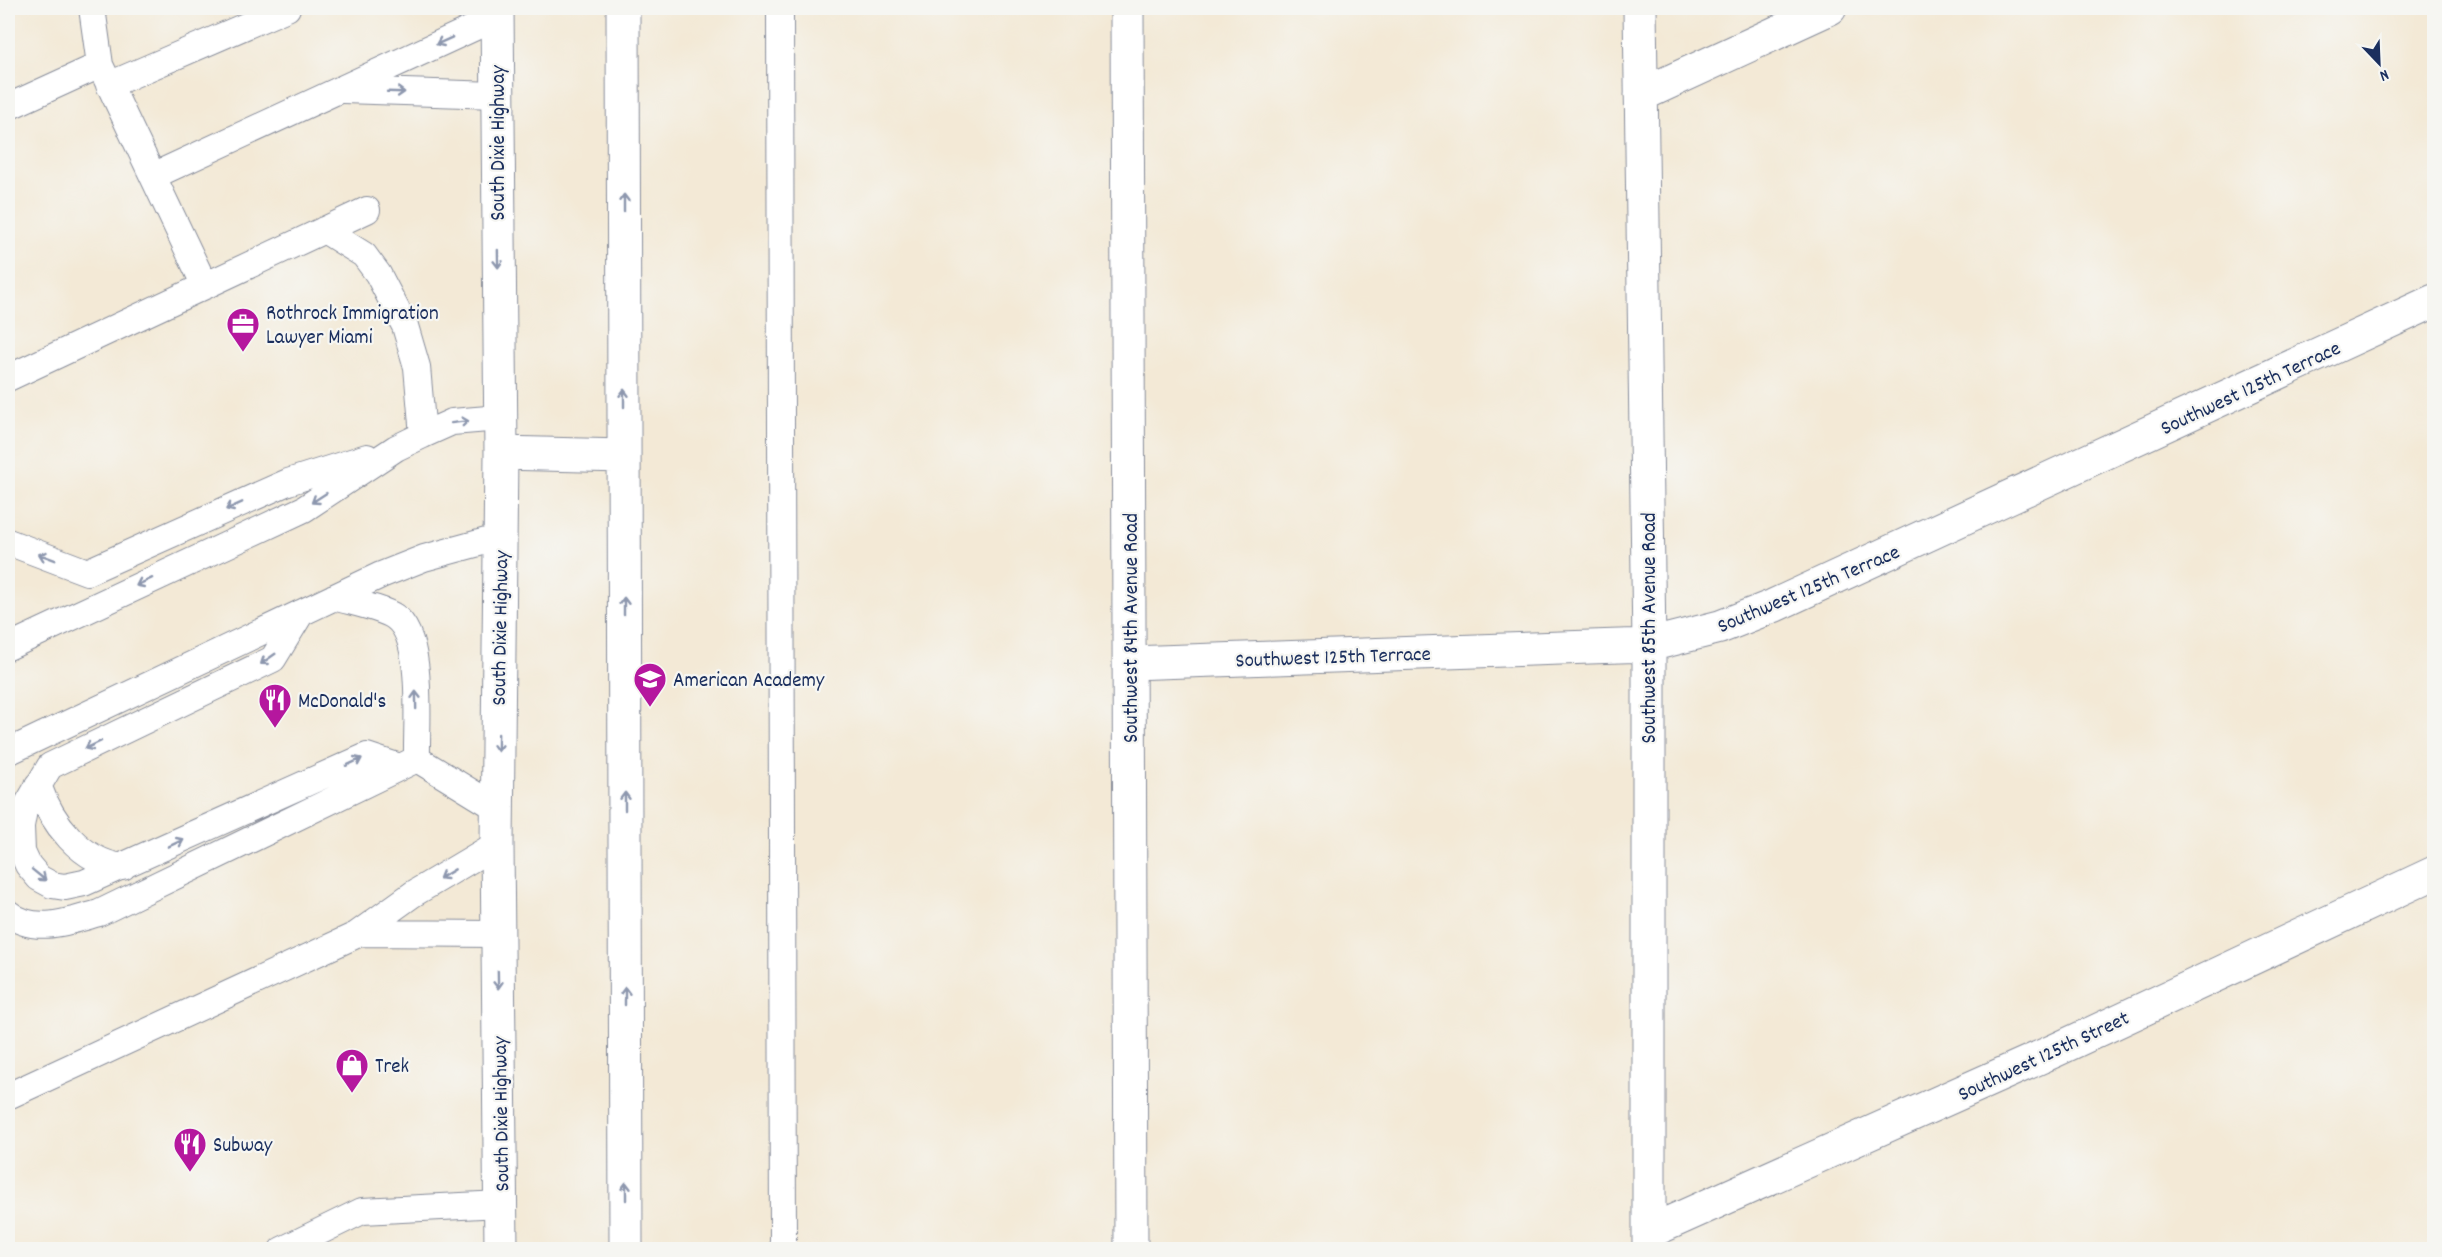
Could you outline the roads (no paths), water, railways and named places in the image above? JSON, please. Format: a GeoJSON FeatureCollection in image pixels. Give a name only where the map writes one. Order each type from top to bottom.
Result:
{"type":"FeatureCollection","features":[{"type":"Feature","properties":{"kind":"main road"},"geometry":{"type":"LineString","coordinates":[[623,8],[626,1250]]}},
{"type":"Feature","properties":{"kind":"main road","name":"Southwest 84th Avenue Road"},"geometry":{"type":"LineString","coordinates":[[1127,8],[1131,1250]]}},
{"type":"Feature","properties":{"kind":"main road","name":"Southwest 85th Avenue Road"},"geometry":{"type":"LineString","coordinates":[[1640,8],[1649,645],[1649,1241]]}},
{"type":"Feature","properties":{"kind":"main road"},"geometry":{"type":"LineString","coordinates":[[1641,95],[1830,8]]}},
{"type":"Feature","properties":{"kind":"main road","name":"South Dixie Highway"},"geometry":{"type":"LineString","coordinates":[[497,12],[501,453],[497,844],[501,1250]]}},
{"type":"Feature","properties":{"kind":"main road","name":"Southwest 125th Terrace"},"geometry":{"type":"LineString","coordinates":[[1130,663],[1649,645],[1720,627],[1773,606],[2434,301]]}},
{"type":"Feature","properties":{"kind":"main road"},"geometry":{"type":"LineString","coordinates":[[501,453],[624,456]]}},
{"type":"Feature","properties":{"kind":"main road","name":"Southwest 125th Street"},"geometry":{"type":"LineString","coordinates":[[1649,1241],[2434,873]]}},
{"type":"Feature","properties":{"kind":"lane"},"geometry":{"type":"LineString","coordinates":[[92,8],[104,75],[205,286]]}},
{"type":"Feature","properties":{"kind":"lane"},"geometry":{"type":"LineString","coordinates":[[8,107],[104,75],[287,8]]}},
{"type":"Feature","properties":{"kind":"lane"},"geometry":{"type":"LineString","coordinates":[[780,8],[783,1250]]}},
{"type":"Feature","properties":{"kind":"lane"},"geometry":{"type":"LineString","coordinates":[[153,176],[497,12]]}},
{"type":"Feature","properties":{"kind":"lane"},"geometry":{"type":"LineString","coordinates":[[337,90],[496,95]]}},
{"type":"Feature","properties":{"kind":"lane"},"geometry":{"type":"LineString","coordinates":[[8,378],[367,210]]}},
{"type":"Feature","properties":{"kind":"lane"},"geometry":{"type":"LineString","coordinates":[[324,230],[364,255],[378,274],[405,326],[417,367],[423,435]]}},
{"type":"Feature","properties":{"kind":"lane"},"geometry":{"type":"LineString","coordinates":[[8,647],[304,508],[396,448],[423,435],[452,422],[500,418]]}},
{"type":"Feature","properties":{"kind":"lane"},"geometry":{"type":"LineString","coordinates":[[8,542],[87,572],[288,482],[396,448]]}},
{"type":"Feature","properties":{"kind":"lane"},"geometry":{"type":"LineString","coordinates":[[8,752],[334,597],[424,558],[501,537]]}},
{"type":"Feature","properties":{"kind":"lane"},"geometry":{"type":"LineString","coordinates":[[334,597],[393,615],[405,630],[415,663],[408,763]]}},
{"type":"Feature","properties":{"kind":"lane"},"geometry":{"type":"LineString","coordinates":[[302,613],[273,658],[50,766],[24,810],[20,842],[27,865],[39,878],[65,887],[84,883],[367,756],[408,763],[497,808]]}},
{"type":"Feature","properties":{"kind":"lane"},"geometry":{"type":"LineString","coordinates":[[8,913],[15,919],[36,925],[64,923],[99,913],[408,763]]}},
{"type":"Feature","properties":{"kind":"lane"},"geometry":{"type":"LineString","coordinates":[[38,785],[46,808],[67,834],[95,858],[109,865],[123,867]]}},
{"type":"Feature","properties":{"kind":"lane"},"geometry":{"type":"LineString","coordinates":[[8,1096],[360,933],[413,894],[497,844]]}},
{"type":"Feature","properties":{"kind":"lane"},"geometry":{"type":"LineString","coordinates":[[360,933],[498,934]]}},
{"type":"Feature","properties":{"kind":"lane"},"geometry":{"type":"LineString","coordinates":[[282,1250],[362,1211],[501,1204]]}},
{"type":"Feature","properties":{"kind":"place","name":"Rothrock Immigration Lawyer Miami"},"geometry":{"type":"Point","coordinates":[243,353]}},
{"type":"Feature","properties":{"kind":"place","name":"American Academy"},"geometry":{"type":"Point","coordinates":[650,708]}},
{"type":"Feature","properties":{"kind":"place","name":"McDonald's"},"geometry":{"type":"Point","coordinates":[275,729]}},
{"type":"Feature","properties":{"kind":"place","name":"Trek"},"geometry":{"type":"Point","coordinates":[352,1094]}},
{"type":"Feature","properties":{"kind":"place","name":"Subway"},"geometry":{"type":"Point","coordinates":[190,1173]}}]}
